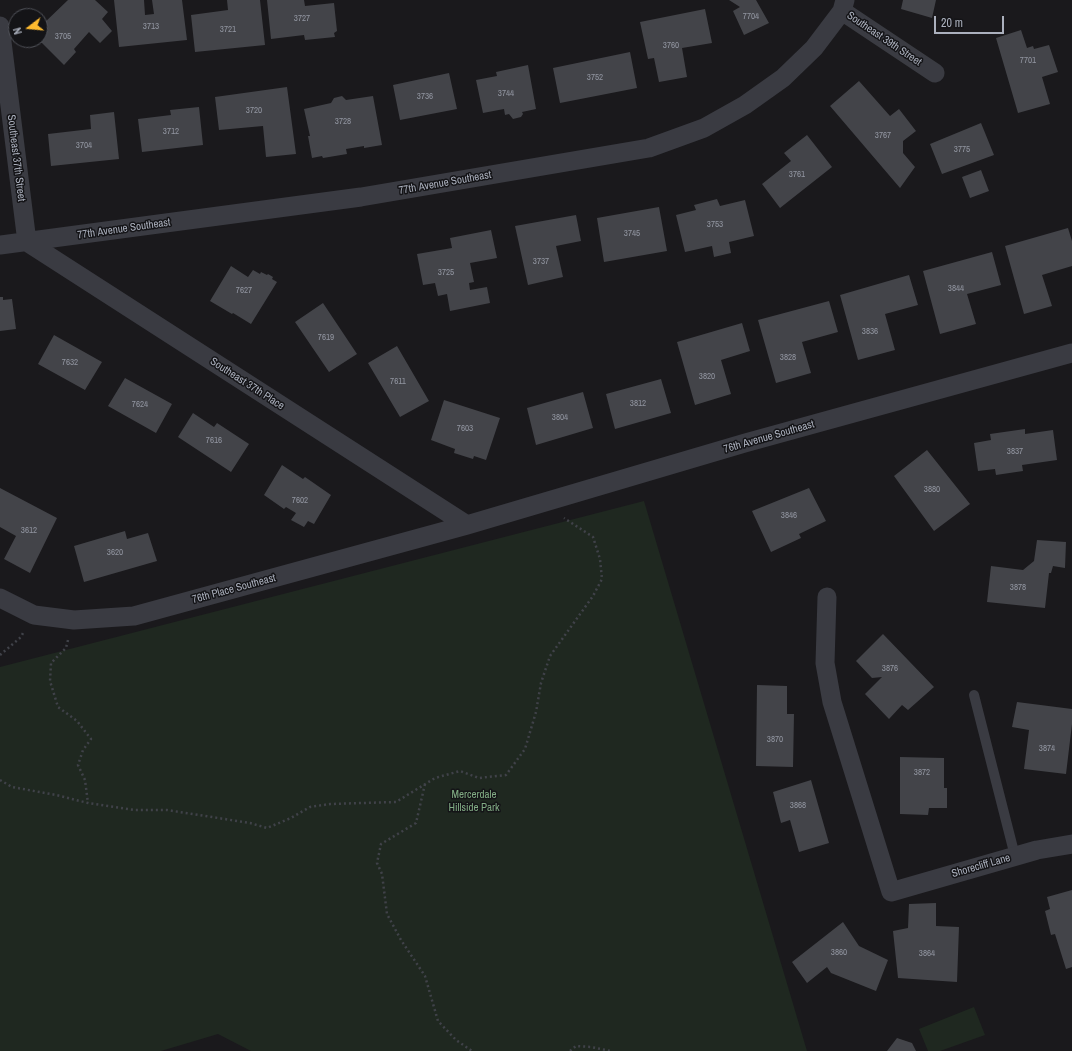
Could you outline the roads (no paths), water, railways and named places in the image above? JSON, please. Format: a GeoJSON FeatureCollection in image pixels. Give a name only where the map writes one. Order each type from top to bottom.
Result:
{"type":"FeatureCollection","features":[{"type":"Feature","properties":{"kind":"street","name":"Southeast 39th Street"},"geometry":{"type":"LineString","coordinates":[[844,5],[935,72]]}},
{"type":"Feature","properties":{"kind":"street","name":"77th Avenue Southeast"},"geometry":{"type":"LineString","coordinates":[[0,245],[361,197],[650,148],[704,128],[745,105],[783,78],[814,48],[844,5]]}},
{"type":"Feature","properties":{"kind":"street","name":"Southeast 37th Street"},"geometry":{"type":"LineString","coordinates":[[0,26],[27,242]]}},
{"type":"Feature","properties":{"kind":"street","name":"Southeast 37th Place"},"geometry":{"type":"LineString","coordinates":[[27,242],[467,525]]}},
{"type":"Feature","properties":{"kind":"street","name":"76th Avenue Southeast"},"geometry":{"type":"LineString","coordinates":[[467,525],[745,443],[1072,353]]}},
{"type":"Feature","properties":{"kind":"street","name":"76th Place Southeast"},"geometry":{"type":"LineString","coordinates":[[0,598],[34,615],[74,620],[134,616],[467,525]]}},
{"type":"Feature","properties":{"kind":"street","name":"Shorecliff Lane"},"geometry":{"type":"LineString","coordinates":[[827,597],[825,663],[832,702],[891,892],[1037,850],[1072,844]]}},
{"type":"Feature","properties":{"kind":"lane"},"geometry":{"type":"LineString","coordinates":[[974,695],[1015,856]]}},
{"type":"Feature","properties":{"kind":"park label","name":"Mercerdale Hillside Park"},"geometry":{"type":"Point","coordinates":[474,801]}}]}
